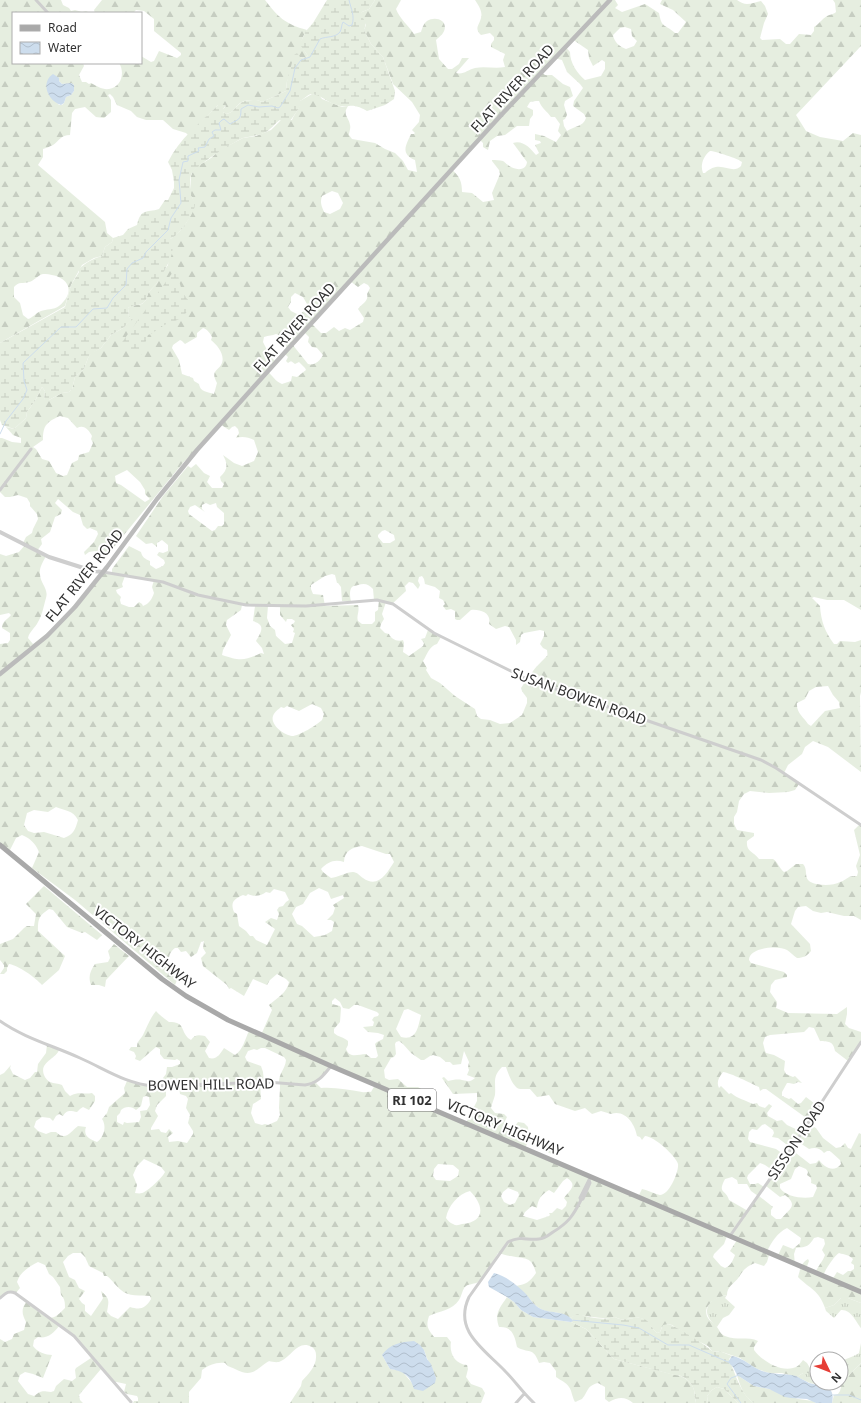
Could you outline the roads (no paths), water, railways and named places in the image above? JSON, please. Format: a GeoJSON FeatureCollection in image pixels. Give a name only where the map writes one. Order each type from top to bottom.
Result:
{"type":"FeatureCollection","features":[{"type":"Feature","properties":{"kind":"main road","name":"FLAT RIVER ROAD"},"geometry":{"type":"LineString","coordinates":[[0,674],[55,628],[75,607],[157,500],[200,447],[504,112],[610,0]]}},
{"type":"Feature","properties":{"kind":"main road","name":"VICTORY HIGHWAY"},"geometry":{"type":"LineString","coordinates":[[0,844],[158,976],[186,996],[228,1020],[590,1178],[861,1292]]}},
{"type":"Feature","properties":{"kind":"street"},"geometry":{"type":"LineString","coordinates":[[36,0],[47,12]]}},
{"type":"Feature","properties":{"kind":"street"},"geometry":{"type":"LineString","coordinates":[[0,490],[31,449]]}},
{"type":"Feature","properties":{"kind":"street"},"geometry":{"type":"LineString","coordinates":[[0,533],[49,557],[93,571],[103,572]]}},
{"type":"Feature","properties":{"kind":"street","name":"SUSAN BOWEN ROAD"},"geometry":{"type":"LineString","coordinates":[[103,572],[163,582],[198,596],[246,605],[306,606],[377,600],[388,602],[434,633],[527,679],[761,760],[776,768],[861,825]]}},
{"type":"Feature","properties":{"kind":"street","name":"BOWEN HILL ROAD"},"geometry":{"type":"LineString","coordinates":[[0,1022],[18,1032],[81,1058],[130,1082],[141,1085],[154,1086],[271,1082],[306,1085],[311,1084],[321,1078],[331,1066]]}},
{"type":"Feature","properties":{"kind":"street","name":"SISSON ROAD"},"geometry":{"type":"LineString","coordinates":[[730,1236],[793,1146],[861,1042]]}},
{"type":"Feature","properties":{"kind":"street"},"geometry":{"type":"LineString","coordinates":[[534,1403],[470,1335],[464,1317],[466,1303],[472,1292],[508,1242],[516,1238],[545,1238],[569,1221],[581,1200],[580,1198],[590,1178]]}},
{"type":"Feature","properties":{"kind":"street"},"geometry":{"type":"LineString","coordinates":[[0,1298],[8,1292],[15,1294],[74,1336],[131,1402]]}},
{"type":"Feature","properties":{"kind":"street"},"geometry":{"type":"LineString","coordinates":[[516,1403],[524,1394]]}},
{"type":"Feature","properties":{"kind":"water"},"geometry":{"type":"Polygon","coordinates":[[[53,74],[59,78],[59,81],[62,84],[71,83],[74,85],[74,91],[71,95],[66,97],[64,103],[61,105],[52,100],[47,91],[47,82],[53,74]]]}},
{"type":"Feature","properties":{"kind":"water"},"geometry":{"type":"Polygon","coordinates":[[[494,1273],[503,1276],[515,1284],[538,1307],[566,1315],[573,1321],[533,1317],[521,1310],[514,1302],[489,1287],[488,1282],[494,1273]]]}},
{"type":"Feature","properties":{"kind":"water"},"geometry":{"type":"Polygon","coordinates":[[[414,1341],[424,1350],[436,1378],[435,1383],[423,1391],[414,1389],[410,1380],[405,1374],[390,1369],[382,1355],[388,1348],[396,1344],[414,1341]]]}},
{"type":"Feature","properties":{"kind":"water"},"geometry":{"type":"Polygon","coordinates":[[[732,1356],[762,1371],[796,1376],[809,1383],[809,1391],[831,1391],[833,1397],[832,1403],[816,1403],[807,1399],[785,1397],[769,1389],[754,1386],[737,1375],[733,1367],[728,1362],[732,1356]]]}},
{"type":"Feature","properties":{"kind":"waterway"},"geometry":{"type":"LineString","coordinates":[[0,434],[6,421],[23,399],[27,390],[24,381],[23,363],[61,327],[76,327],[93,309],[107,308],[113,298],[126,285],[127,269],[132,263],[143,258],[146,252],[168,230],[171,218],[181,203],[179,180],[183,162],[188,161],[188,156],[199,151],[198,148],[205,147],[209,139],[214,136],[212,132],[215,130],[221,130],[219,123],[222,120],[224,119],[230,124],[237,120],[240,118],[241,109],[248,105],[259,107],[280,107],[290,91],[295,68],[301,60],[310,57],[320,39],[338,34],[341,31],[343,22],[349,26],[352,25],[353,16],[349,0]]}},
{"type":"Feature","properties":{"kind":"waterway"},"geometry":{"type":"LineString","coordinates":[[571,1320],[639,1328],[668,1345],[689,1345],[728,1362]]}},
{"type":"Feature","properties":{"kind":"waterway"},"geometry":{"type":"LineString","coordinates":[[739,1375],[731,1378],[727,1384],[741,1403]]}},
{"type":"Feature","properties":{"kind":"waterway"},"geometry":{"type":"LineString","coordinates":[[833,1395],[849,1395],[861,1400]]}}]}
